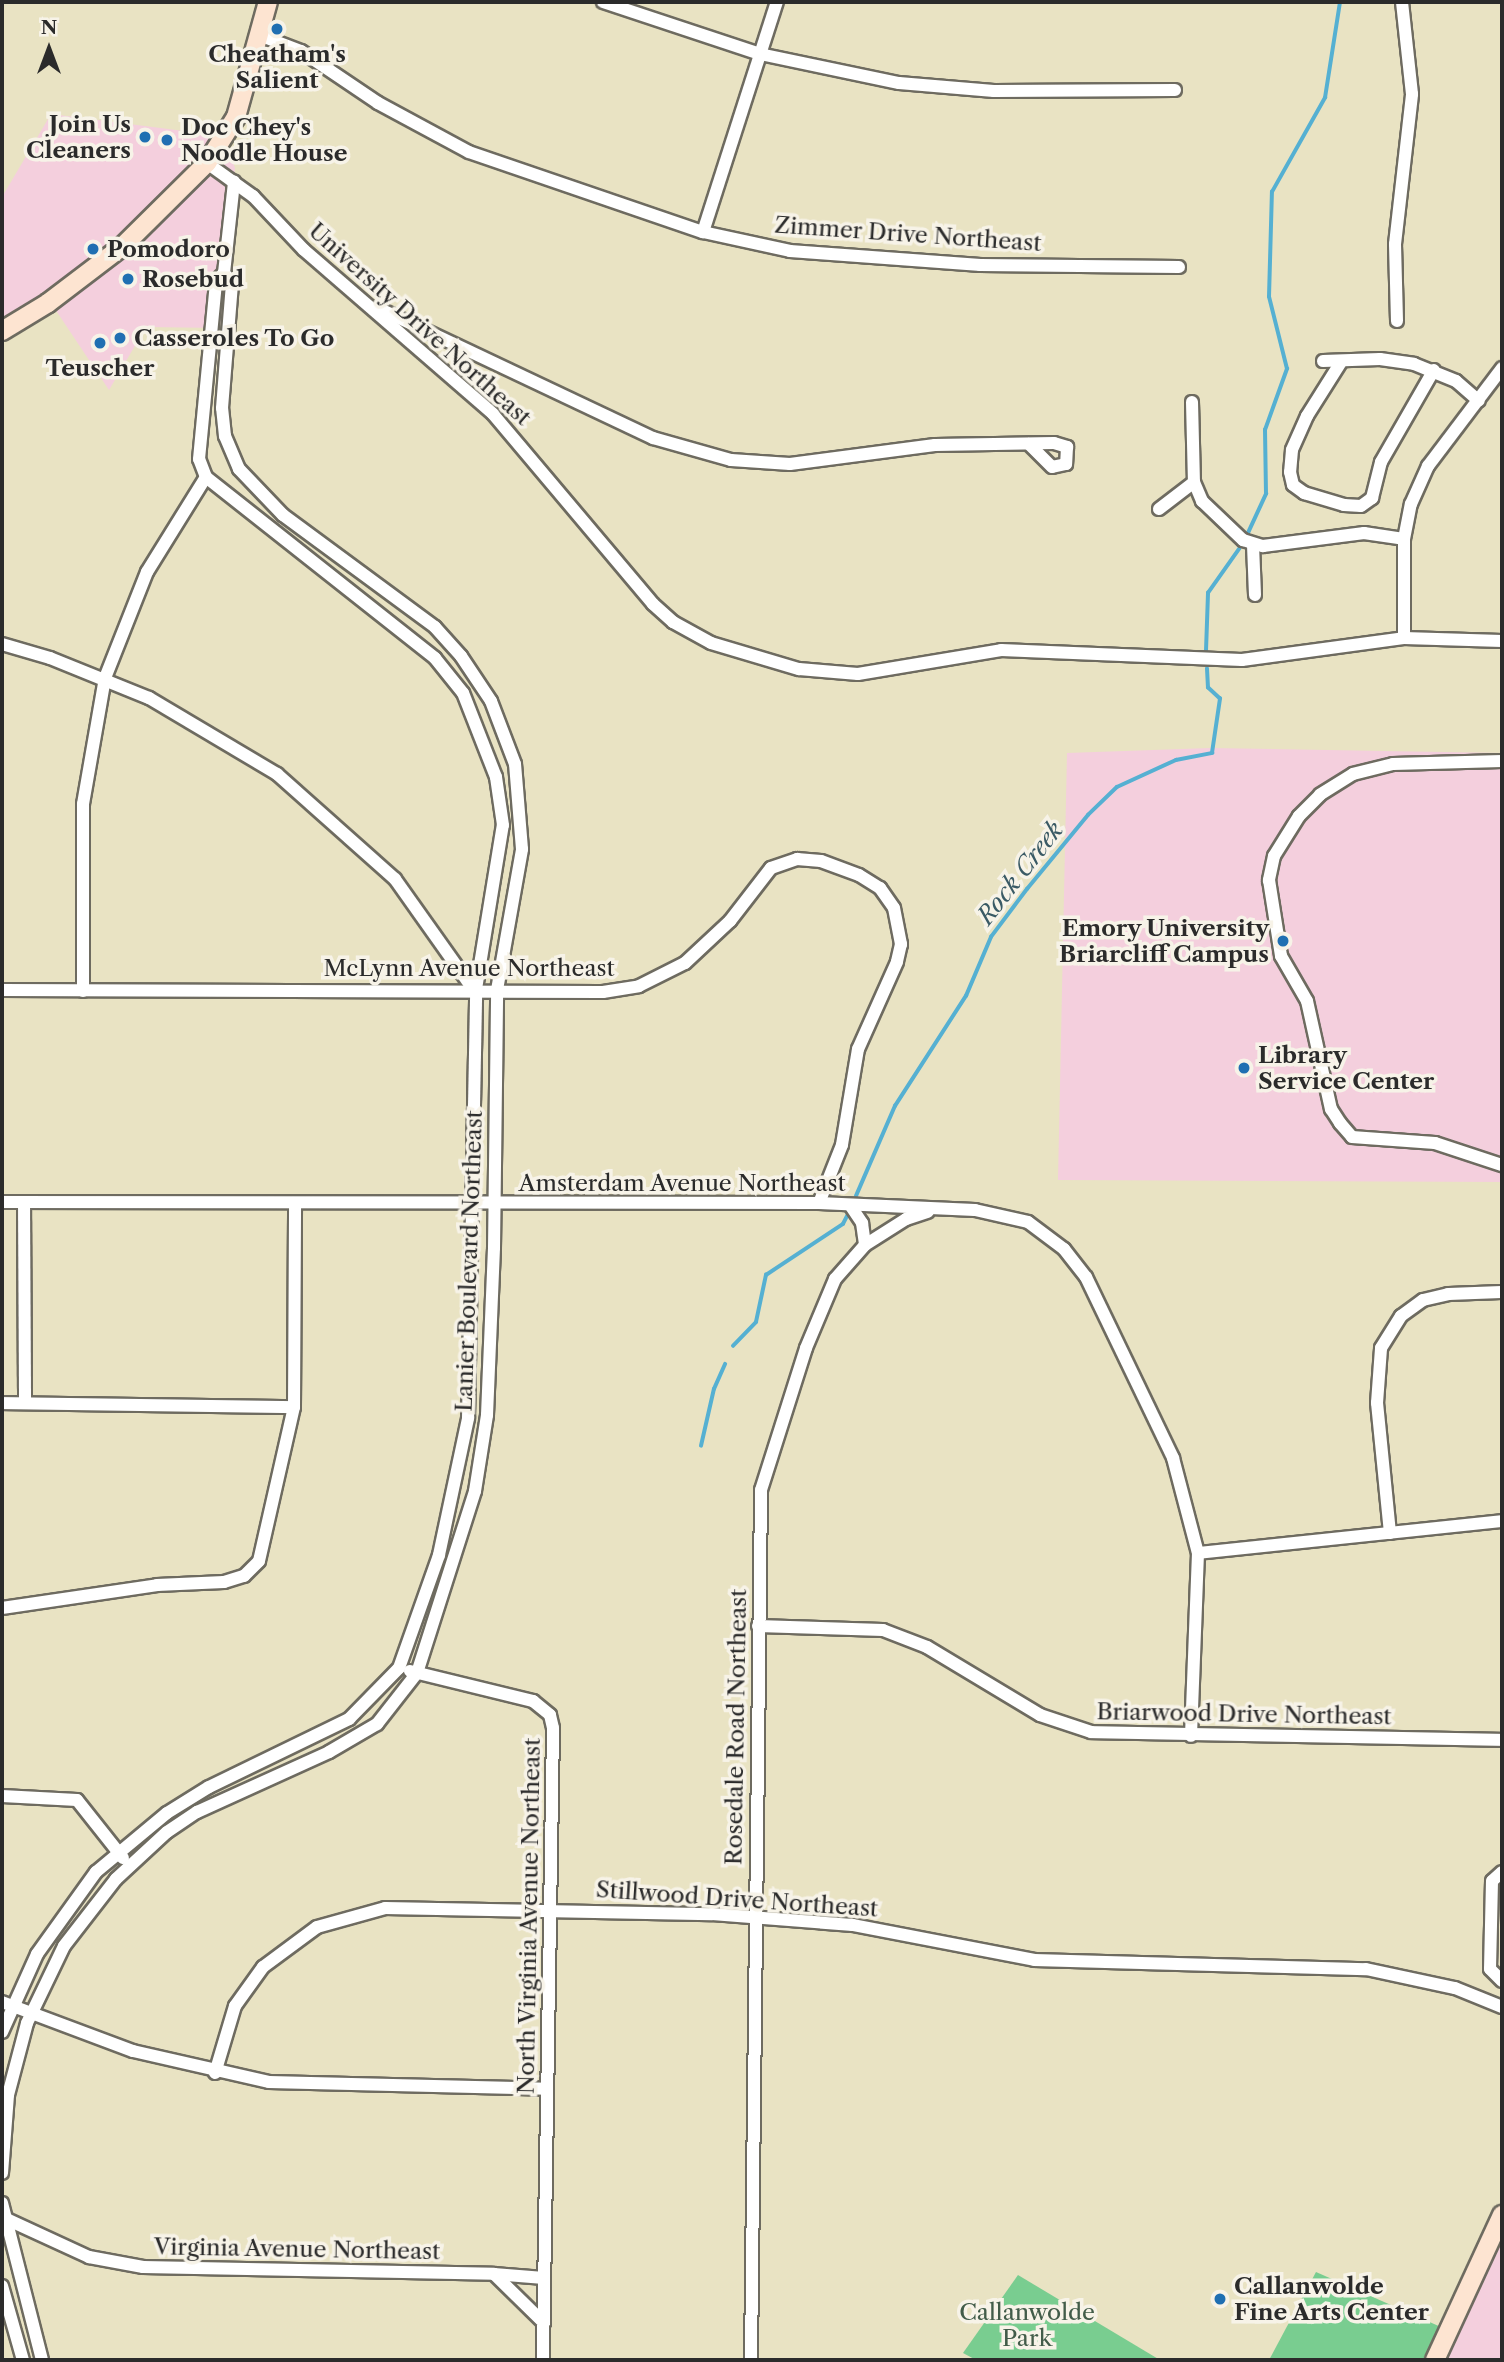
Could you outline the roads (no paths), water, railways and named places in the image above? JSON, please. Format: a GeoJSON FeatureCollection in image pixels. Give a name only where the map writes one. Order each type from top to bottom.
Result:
{"type":"FeatureCollection","features":[{"type":"Feature","properties":{"kind":"street"},"geometry":{"type":"LineString","coordinates":[[2,331],[116,252],[207,163],[236,117],[268,2]]}},
{"type":"Feature","properties":{"kind":"street"},"geometry":{"type":"LineString","coordinates":[[603,2],[760,54],[886,80],[995,91],[1175,90]]}},
{"type":"Feature","properties":{"kind":"street"},"geometry":{"type":"LineString","coordinates":[[703,232],[777,2]]}},
{"type":"Feature","properties":{"kind":"street"},"geometry":{"type":"LineString","coordinates":[[1397,321],[1395,244],[1412,94],[1402,2]]}},
{"type":"Feature","properties":{"kind":"street","name":"Zimmer Drive Northeast"},"geometry":{"type":"LineString","coordinates":[[259,36],[301,51],[378,103],[469,152],[703,232],[790,251],[980,265],[1179,267]]}},
{"type":"Feature","properties":{"kind":"street","name":"University Drive Northeast"},"geometry":{"type":"LineString","coordinates":[[207,163],[234,182],[347,287],[494,414],[663,613],[711,643],[799,668],[858,674],[1001,650],[1242,660],[1404,638],[1502,641]]}},
{"type":"Feature","properties":{"kind":"street","name":"Lanier Boulevard Northeast"},"geometry":{"type":"LineString","coordinates":[[2,2173],[8,2095],[32,2013],[64,1946],[129,1864],[197,1812],[329,1752],[377,1724],[417,1673],[476,1488],[490,1376],[497,990],[503,942],[522,849],[512,753],[505,728],[461,656],[425,620],[252,488],[234,458],[223,419],[232,284],[225,273],[234,182]]}},
{"type":"Feature","properties":{"kind":"street","name":"Lanier Boulevard Northeast"},"geometry":{"type":"LineString","coordinates":[[2,2032],[7,2004],[67,1907],[118,1852],[209,1787],[349,1719],[400,1668],[439,1555],[457,1483],[471,1392],[475,989],[499,870],[503,825],[491,759],[463,693],[411,637],[206,477],[199,459],[202,419],[216,281],[225,273]]}},
{"type":"Feature","properties":{"kind":"street"},"geometry":{"type":"LineString","coordinates":[[347,287],[397,318],[629,427],[709,456],[776,464],[935,444],[1029,444]]}},
{"type":"Feature","properties":{"kind":"street"},"geometry":{"type":"LineString","coordinates":[[1323,360],[1341,362],[1380,359],[1434,370],[1479,401]]}},
{"type":"Feature","properties":{"kind":"street"},"geometry":{"type":"LineString","coordinates":[[1341,362],[1307,416],[1292,450],[1290,472],[1293,485],[1304,493],[1344,505],[1362,506],[1371,498],[1381,462],[1434,370]]}},
{"type":"Feature","properties":{"kind":"street"},"geometry":{"type":"LineString","coordinates":[[1404,638],[1405,539],[1411,504],[1429,466],[1502,368]]}},
{"type":"Feature","properties":{"kind":"street"},"geometry":{"type":"LineString","coordinates":[[1192,402],[1194,482],[1202,501],[1253,545],[1364,534],[1405,539]]}},
{"type":"Feature","properties":{"kind":"street"},"geometry":{"type":"LineString","coordinates":[[202,419],[223,419]]}},
{"type":"Feature","properties":{"kind":"street"},"geometry":{"type":"LineString","coordinates":[[83,990],[83,804],[105,678],[147,572],[206,477]]}},
{"type":"Feature","properties":{"kind":"street"},"geometry":{"type":"LineString","coordinates":[[1159,509],[1194,482]]}},
{"type":"Feature","properties":{"kind":"street"},"geometry":{"type":"LineString","coordinates":[[239,504],[252,488]]}},
{"type":"Feature","properties":{"kind":"street"},"geometry":{"type":"LineString","coordinates":[[1253,545],[1255,595]]}},
{"type":"Feature","properties":{"kind":"street"},"geometry":{"type":"LineString","coordinates":[[411,637],[425,620]]}},
{"type":"Feature","properties":{"kind":"street"},"geometry":{"type":"LineString","coordinates":[[2,644],[105,678],[225,740],[320,808],[395,880],[475,989]]}},
{"type":"Feature","properties":{"kind":"street"},"geometry":{"type":"LineString","coordinates":[[491,759],[512,753]]}},
{"type":"Feature","properties":{"kind":"street"},"geometry":{"type":"LineString","coordinates":[[1502,761],[1393,764],[1353,774],[1320,795],[1299,816],[1274,856],[1269,880],[1281,956],[1307,1000],[1331,1109],[1340,1123],[1352,1137],[1435,1143],[1502,1165]]}},
{"type":"Feature","properties":{"kind":"street","name":"McLynn Avenue Northeast"},"geometry":{"type":"LineString","coordinates":[[2,990],[475,989],[603,992],[651,981],[699,952],[730,921],[765,874],[788,861],[812,859],[870,881],[894,908],[900,952],[858,1049],[842,1145],[819,1203]]}},
{"type":"Feature","properties":{"kind":"street"},"geometry":{"type":"LineString","coordinates":[[484,936],[503,942]]}},
{"type":"Feature","properties":{"kind":"street","name":"Amsterdam Avenue Northeast"},"geometry":{"type":"LineString","coordinates":[[2,1202],[819,1203],[942,1209],[1020,1218],[1051,1236],[1074,1261],[1104,1310],[1164,1434],[1198,1553],[1191,1736]]}},
{"type":"Feature","properties":{"kind":"street"},"geometry":{"type":"LineString","coordinates":[[24,1202],[25,1403]]}},
{"type":"Feature","properties":{"kind":"street"},"geometry":{"type":"LineString","coordinates":[[2,1608],[158,1585],[224,1583],[244,1576],[263,1552],[294,1407],[295,1203]]}},
{"type":"Feature","properties":{"kind":"street"},"geometry":{"type":"LineString","coordinates":[[850,1205],[862,1223],[865,1245]]}},
{"type":"Feature","properties":{"kind":"street","name":"Rosedale Road Northeast"},"geometry":{"type":"LineString","coordinates":[[751,2360],[760,1499],[768,1463],[830,1288],[865,1245],[906,1219],[942,1209]]}},
{"type":"Feature","properties":{"kind":"street"},"geometry":{"type":"LineString","coordinates":[[1390,1533],[1377,1395],[1381,1348],[1401,1316],[1423,1300],[1448,1294],[1502,1292]]}},
{"type":"Feature","properties":{"kind":"street"},"geometry":{"type":"LineString","coordinates":[[2,1403],[294,1407]]}},
{"type":"Feature","properties":{"kind":"street"},"geometry":{"type":"LineString","coordinates":[[457,1483],[476,1488]]}},
{"type":"Feature","properties":{"kind":"street"},"geometry":{"type":"LineString","coordinates":[[1198,1553],[1502,1521]]}},
{"type":"Feature","properties":{"kind":"street","name":"Briarwood Drive Northeast"},"geometry":{"type":"LineString","coordinates":[[758,1626],[883,1630],[927,1647],[1058,1722],[1098,1733],[1502,1740]]}},
{"type":"Feature","properties":{"kind":"street","name":"North Virginia Avenue Northeast"},"geometry":{"type":"LineString","coordinates":[[400,1668],[533,1701],[550,1715],[544,2323]]}},
{"type":"Feature","properties":{"kind":"street"},"geometry":{"type":"LineString","coordinates":[[2,1796],[78,1800],[129,1864]]}},
{"type":"Feature","properties":{"kind":"street"},"geometry":{"type":"LineString","coordinates":[[1502,1872],[1492,1881],[1497,1921],[1490,1969],[1502,1981]]}},
{"type":"Feature","properties":{"kind":"street","name":"Stillwood Drive Northeast"},"geometry":{"type":"LineString","coordinates":[[215,2073],[226,2026],[247,1987],[279,1951],[317,1927],[385,1908],[550,1908],[756,1919],[872,1927],[972,1951],[1034,1960],[1366,1969],[1448,1986],[1502,2007]]}},
{"type":"Feature","properties":{"kind":"street"},"geometry":{"type":"LineString","coordinates":[[7,2004],[133,2051],[215,2073],[322,2086],[547,2089]]}},
{"type":"Feature","properties":{"kind":"street"},"geometry":{"type":"LineString","coordinates":[[2,2203],[42,2360]]}},
{"type":"Feature","properties":{"kind":"street"},"geometry":{"type":"LineString","coordinates":[[1435,2360],[1502,2215]]}},
{"type":"Feature","properties":{"kind":"street","name":"Virginia Avenue Northeast"},"geometry":{"type":"LineString","coordinates":[[4,2218],[86,2255],[143,2267],[494,2274]]}},
{"type":"Feature","properties":{"kind":"street"},"geometry":{"type":"LineString","coordinates":[[494,2274],[544,2278]]}},
{"type":"Feature","properties":{"kind":"street"},"geometry":{"type":"LineString","coordinates":[[494,2274],[544,2323],[543,2360]]}},
{"type":"Feature","properties":{"kind":"street"},"geometry":{"type":"LineString","coordinates":[[2,2286],[23,2360]]}},
{"type":"Feature","properties":{"kind":"waterway","name":"Rock Creek"},"geometry":{"type":"LineString","coordinates":[[1248,533],[1266,494],[1265,430],[1287,369],[1269,297],[1272,192],[1325,98],[1340,2]]}},
{"type":"Feature","properties":{"kind":"waterway","name":"Rock Creek"},"geometry":{"type":"LineString","coordinates":[[1206,651],[1208,593],[1239,549]]}},
{"type":"Feature","properties":{"kind":"waterway","name":"Rock Creek"},"geometry":{"type":"LineString","coordinates":[[856,1196],[895,1106],[966,996],[991,937],[1027,889],[1088,815],[1117,787],[1176,760],[1212,753],[1220,699],[1208,688],[1207,669]]}},
{"type":"Feature","properties":{"kind":"waterway","name":"Rock Creek"},"geometry":{"type":"LineString","coordinates":[[733,1346],[756,1322],[766,1275],[843,1224],[848,1214]]}},
{"type":"Feature","properties":{"kind":"waterway","name":"Rock Creek"},"geometry":{"type":"LineString","coordinates":[[701,1446],[714,1389],[725,1364]]}},
{"type":"Feature","properties":{"kind":"place","name":"Cheatham's Salient"},"geometry":{"type":"Point","coordinates":[277,29]}},
{"type":"Feature","properties":{"kind":"place","name":"Join Us Cleaners"},"geometry":{"type":"Point","coordinates":[145,137]}},
{"type":"Feature","properties":{"kind":"place","name":"Doc Chey's Noodle House"},"geometry":{"type":"Point","coordinates":[167,140]}},
{"type":"Feature","properties":{"kind":"place","name":"Pomodoro"},"geometry":{"type":"Point","coordinates":[93,249]}},
{"type":"Feature","properties":{"kind":"place","name":"Rosebud"},"geometry":{"type":"Point","coordinates":[128,279]}},
{"type":"Feature","properties":{"kind":"place","name":"Casseroles To Go"},"geometry":{"type":"Point","coordinates":[120,338]}},
{"type":"Feature","properties":{"kind":"place","name":"Teuscher"},"geometry":{"type":"Point","coordinates":[100,343]}},
{"type":"Feature","properties":{"kind":"place","name":"Emory University Briarcliff Campus"},"geometry":{"type":"Point","coordinates":[1283,941]}},
{"type":"Feature","properties":{"kind":"place","name":"Library Service Center"},"geometry":{"type":"Point","coordinates":[1244,1068]}},
{"type":"Feature","properties":{"kind":"place","name":"Callanwolde Fine Arts Center"},"geometry":{"type":"Point","coordinates":[1220,2299]}},
{"type":"Feature","properties":{"kind":"park label","name":"Callanwolde Park"},"geometry":{"type":"Point","coordinates":[1027,2325]}}]}
